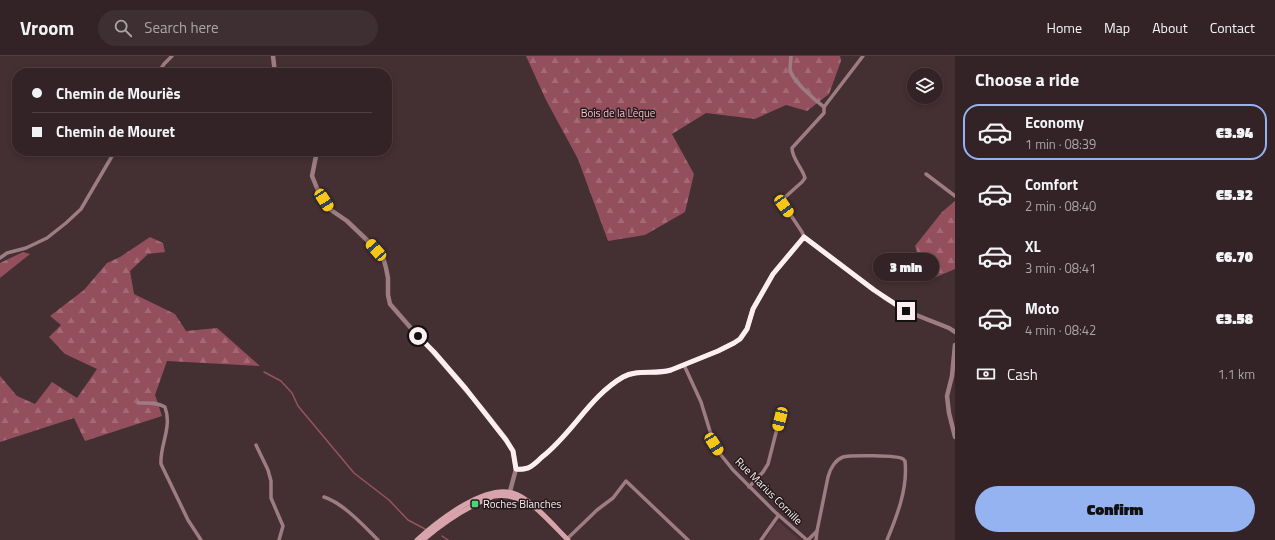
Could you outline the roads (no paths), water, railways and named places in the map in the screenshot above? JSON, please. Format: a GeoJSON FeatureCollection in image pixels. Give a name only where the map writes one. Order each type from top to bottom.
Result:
{"type":"FeatureCollection","features":[{"type":"Feature","properties":{"kind":"main road"},"geometry":{"type":"LineString","coordinates":[[417,540],[433,526],[455,511],[474,500],[499,491],[523,498],[567,540]]}},
{"type":"Feature","properties":{"kind":"main road"},"geometry":{"type":"LineString","coordinates":[[423,540],[444,523],[469,507],[494,496],[510,494]]}},
{"type":"Feature","properties":{"kind":"street"},"geometry":{"type":"LineString","coordinates":[[161,68],[172,56]]}},
{"type":"Feature","properties":{"kind":"street"},"geometry":{"type":"LineString","coordinates":[[273,56],[275,68]]}},
{"type":"Feature","properties":{"kind":"street"},"geometry":{"type":"LineString","coordinates":[[791,56],[790,70],[793,75],[804,89],[824,107]]}},
{"type":"Feature","properties":{"kind":"street"},"geometry":{"type":"LineString","coordinates":[[863,56],[824,107],[824,113],[792,148],[792,153],[805,178],[783,199],[784,206],[804,237],[885,298],[906,311],[949,328],[955,332]]}},
{"type":"Feature","properties":{"kind":"street"},"geometry":{"type":"LineString","coordinates":[[0,258],[7,253],[26,248],[47,238],[82,209],[112,156]]}},
{"type":"Feature","properties":{"kind":"street"},"geometry":{"type":"LineString","coordinates":[[316,156],[312,176],[319,193],[328,208],[347,220],[383,257],[388,278],[388,295],[390,304],[466,389],[513,451],[516,469],[510,494]]}},
{"type":"Feature","properties":{"kind":"street"},"geometry":{"type":"LineString","coordinates":[[926,174],[955,196]]}},
{"type":"Feature","properties":{"kind":"street"},"geometry":{"type":"LineString","coordinates":[[516,469],[526,469],[530,467],[549,452],[606,390],[623,377],[638,373],[663,373],[718,351],[740,339],[747,329],[753,309],[773,274],[804,237]]}},
{"type":"Feature","properties":{"kind":"street"},"geometry":{"type":"LineString","coordinates":[[955,345],[952,376],[947,396],[949,413],[955,437]]}},
{"type":"Feature","properties":{"kind":"street","name":"Rue Marius Cornille"},"geometry":{"type":"LineString","coordinates":[[684,364],[701,402],[713,441],[732,469],[778,516],[807,540]]}},
{"type":"Feature","properties":{"kind":"street"},"geometry":{"type":"LineString","coordinates":[[138,403],[161,404],[165,407],[168,417],[161,464],[188,520],[201,540]]}},
{"type":"Feature","properties":{"kind":"street"},"geometry":{"type":"LineString","coordinates":[[749,487],[763,472],[768,464],[781,413]]}},
{"type":"Feature","properties":{"kind":"street"},"geometry":{"type":"LineString","coordinates":[[256,445],[268,470],[271,481],[272,498],[283,526],[279,540]]}},
{"type":"Feature","properties":{"kind":"street"},"geometry":{"type":"LineString","coordinates":[[816,540],[830,470],[838,460],[849,456],[901,458],[905,461],[904,484],[896,516],[887,540]]}},
{"type":"Feature","properties":{"kind":"street"},"geometry":{"type":"LineString","coordinates":[[567,540],[597,510],[613,498],[626,481],[688,540]]}},
{"type":"Feature","properties":{"kind":"street"},"geometry":{"type":"LineString","coordinates":[[324,497],[339,505],[378,540]]}},
{"type":"Feature","properties":{"kind":"street"},"geometry":{"type":"LineString","coordinates":[[761,540],[778,516]]}},
{"type":"Feature","properties":{"kind":"street"},"geometry":{"type":"LineString","coordinates":[[807,540],[817,531]]}},
{"type":"Feature","properties":{"kind":"waterway"},"geometry":{"type":"LineString","coordinates":[[264,372],[281,381],[292,393],[298,406],[354,473],[389,500],[408,520],[425,529]]}},
{"type":"Feature","properties":{"kind":"waterway"},"geometry":{"type":"LineString","coordinates":[[442,536],[448,540]]}},
{"type":"Feature","properties":{"kind":"place","name":"Roches Blanches"},"geometry":{"type":"Point","coordinates":[475,504]}},
{"type":"Feature","properties":{"kind":"park label","name":"Bois de la Lèque"},"geometry":{"type":"Point","coordinates":[618,113]}}]}
